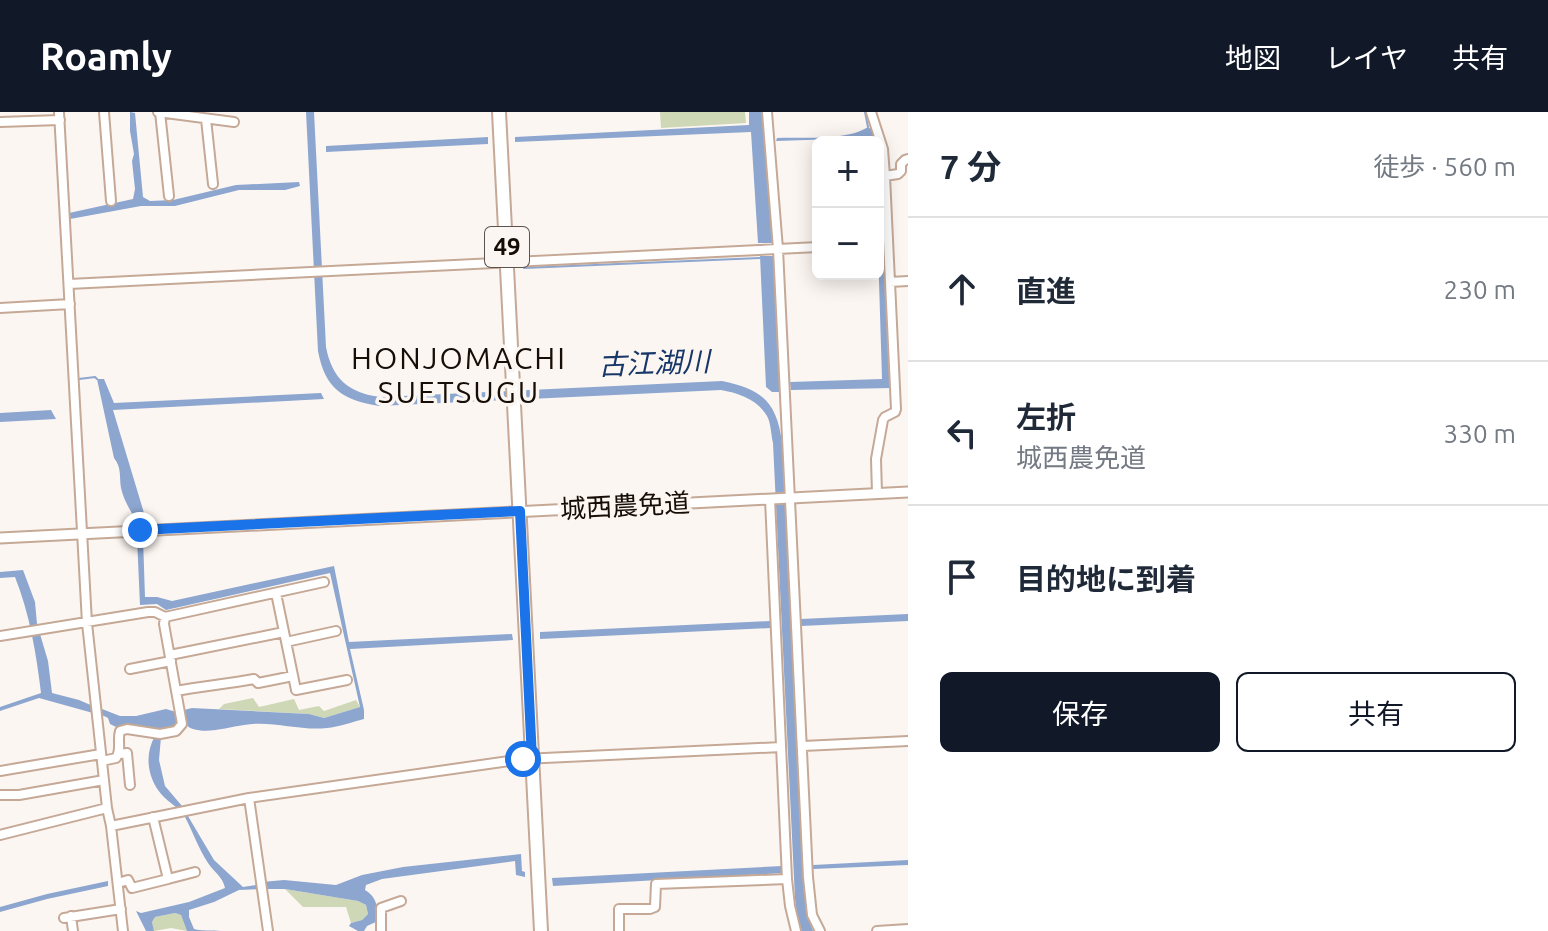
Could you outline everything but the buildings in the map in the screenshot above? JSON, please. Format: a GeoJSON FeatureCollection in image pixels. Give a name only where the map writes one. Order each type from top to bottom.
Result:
{"type":"FeatureCollection","features":[{"type":"Feature","properties":{"kind":"main road","name":"49"},"geometry":{"type":"LineString","coordinates":[[499,112],[541,931]]}},
{"type":"Feature","properties":{"kind":"street"},"geometry":{"type":"LineString","coordinates":[[0,112],[1,122],[60,114],[87,623],[123,931]]}},
{"type":"Feature","properties":{"kind":"street"},"geometry":{"type":"LineString","coordinates":[[104,112],[111,201]]}},
{"type":"Feature","properties":{"kind":"street"},"geometry":{"type":"LineString","coordinates":[[169,196],[158,112],[234,122]]}},
{"type":"Feature","properties":{"kind":"street"},"geometry":{"type":"LineString","coordinates":[[767,112],[778,249],[808,877],[812,915],[820,931]]}},
{"type":"Feature","properties":{"kind":"street"},"geometry":{"type":"LineString","coordinates":[[871,112],[883,149],[884,210]]}},
{"type":"Feature","properties":{"kind":"street"},"geometry":{"type":"LineString","coordinates":[[206,119],[213,184]]}},
{"type":"Feature","properties":{"kind":"street"},"geometry":{"type":"LineString","coordinates":[[885,176],[898,174],[901,164],[908,159]]}},
{"type":"Feature","properties":{"kind":"street"},"geometry":{"type":"LineString","coordinates":[[69,284],[812,247]]}},
{"type":"Feature","properties":{"kind":"street"},"geometry":{"type":"LineString","coordinates":[[877,493],[876,459],[883,420],[896,409],[890,282],[884,249]]}},
{"type":"Feature","properties":{"kind":"street"},"geometry":{"type":"LineString","coordinates":[[890,282],[908,281]]}},
{"type":"Feature","properties":{"kind":"street"},"geometry":{"type":"LineString","coordinates":[[0,308],[70,304]]}},
{"type":"Feature","properties":{"kind":"street"},"geometry":{"type":"LineString","coordinates":[[791,498],[908,492]]}},
{"type":"Feature","properties":{"kind":"street","name":"城西農免道"},"geometry":{"type":"LineString","coordinates":[[0,538],[791,498]]}},
{"type":"Feature","properties":{"kind":"street"},"geometry":{"type":"LineString","coordinates":[[770,499],[787,879],[796,931]]}},
{"type":"Feature","properties":{"kind":"street"},"geometry":{"type":"LineString","coordinates":[[0,636],[148,612],[165,617],[324,582]]}},
{"type":"Feature","properties":{"kind":"street"},"geometry":{"type":"LineString","coordinates":[[276,593],[296,690],[347,680]]}},
{"type":"Feature","properties":{"kind":"street"},"geometry":{"type":"LineString","coordinates":[[119,754],[120,731],[127,729],[157,734],[176,731],[182,724],[165,617]]}},
{"type":"Feature","properties":{"kind":"street"},"geometry":{"type":"LineString","coordinates":[[130,669],[170,658],[336,631]]}},
{"type":"Feature","properties":{"kind":"street"},"geometry":{"type":"LineString","coordinates":[[176,691],[254,679],[258,683],[293,676]]}},
{"type":"Feature","properties":{"kind":"street"},"geometry":{"type":"LineString","coordinates":[[803,746],[908,741]]}},
{"type":"Feature","properties":{"kind":"street"},"geometry":{"type":"LineString","coordinates":[[111,826],[249,798],[532,759],[781,747]]}},
{"type":"Feature","properties":{"kind":"street"},"geometry":{"type":"LineString","coordinates":[[0,771],[102,757],[116,758],[119,754],[127,753],[130,785]]}},
{"type":"Feature","properties":{"kind":"street"},"geometry":{"type":"LineString","coordinates":[[0,795],[19,795],[104,780]]}},
{"type":"Feature","properties":{"kind":"street"},"geometry":{"type":"LineString","coordinates":[[249,798],[268,931]]}},
{"type":"Feature","properties":{"kind":"street"},"geometry":{"type":"LineString","coordinates":[[0,835],[107,808]]}},
{"type":"Feature","properties":{"kind":"street"},"geometry":{"type":"LineString","coordinates":[[153,817],[168,879]]}},
{"type":"Feature","properties":{"kind":"street"},"geometry":{"type":"LineString","coordinates":[[118,883],[128,880],[132,888],[195,872]]}},
{"type":"Feature","properties":{"kind":"street"},"geometry":{"type":"LineString","coordinates":[[619,931],[619,909],[655,907],[656,884],[787,879]]}},
{"type":"Feature","properties":{"kind":"street"},"geometry":{"type":"LineString","coordinates":[[381,931],[381,908],[401,901]]}},
{"type":"Feature","properties":{"kind":"street"},"geometry":{"type":"LineString","coordinates":[[73,931],[68,917],[121,909]]}},
{"type":"Feature","properties":{"kind":"street"},"geometry":{"type":"LineString","coordinates":[[877,931],[908,929]]}},
{"type":"Feature","properties":{"kind":"green space"},"geometry":{"type":"Polygon","coordinates":[[[660,112],[745,112],[746,123],[661,128],[660,112]]]}},
{"type":"Feature","properties":{"kind":"green space"},"geometry":{"type":"Polygon","coordinates":[[[253,698],[259,707],[294,699],[299,710],[319,706],[324,711],[356,700],[360,707],[324,718],[309,714],[219,709],[224,704],[253,698]]]}},
{"type":"Feature","properties":{"kind":"green space"},"geometry":{"type":"Polygon","coordinates":[[[285,889],[358,901],[366,905],[368,914],[362,920],[351,923],[346,907],[303,907],[285,889]]]}},
{"type":"Feature","properties":{"kind":"green space"},"geometry":{"type":"Polygon","coordinates":[[[175,913],[181,915],[187,931],[171,928],[154,931],[152,922],[155,917],[175,913]]]}},
{"type":"Feature","properties":{"kind":"water"},"geometry":{"type":"Polygon","coordinates":[[[130,112],[135,113],[143,197],[150,201],[173,200],[236,185],[299,182],[300,186],[285,190],[239,190],[175,206],[141,206],[70,219],[69,213],[133,199],[134,154],[130,112]]]}},
{"type":"Feature","properties":{"kind":"water"},"geometry":{"type":"Polygon","coordinates":[[[306,112],[314,112],[326,347],[332,367],[350,388],[380,397],[722,381],[748,388],[771,407],[782,443],[805,899],[813,931],[802,931],[795,899],[773,443],[767,416],[747,398],[721,390],[379,406],[346,396],[325,375],[318,351],[306,112]]]}},
{"type":"Feature","properties":{"kind":"water"},"geometry":{"type":"Polygon","coordinates":[[[749,112],[763,112],[773,243],[758,243],[751,132],[515,142],[515,137],[749,125],[749,112]]]}},
{"type":"Feature","properties":{"kind":"water"},"geometry":{"type":"Polygon","coordinates":[[[868,127],[874,136],[837,136],[849,134],[868,127]]]}},
{"type":"Feature","properties":{"kind":"water"},"geometry":{"type":"Polygon","coordinates":[[[488,137],[488,144],[326,152],[326,146],[488,137]]]}},
{"type":"Feature","properties":{"kind":"water"},"geometry":{"type":"Polygon","coordinates":[[[777,138],[812,138],[812,140],[776,141],[777,138]]]}},
{"type":"Feature","properties":{"kind":"water"},"geometry":{"type":"Polygon","coordinates":[[[885,249],[892,388],[791,390],[790,382],[882,379],[879,280],[884,280],[885,249]]]}},
{"type":"Feature","properties":{"kind":"water"},"geometry":{"type":"Polygon","coordinates":[[[760,256],[773,256],[780,392],[772,392],[766,387],[760,256]]]}},
{"type":"Feature","properties":{"kind":"water"},"geometry":{"type":"Polygon","coordinates":[[[97,379],[104,379],[114,403],[321,393],[324,399],[113,410],[144,513],[142,523],[137,523],[122,493],[97,379]]]}},
{"type":"Feature","properties":{"kind":"water"},"geometry":{"type":"Polygon","coordinates":[[[51,410],[56,419],[0,422],[0,413],[51,410]]]}},
{"type":"Feature","properties":{"kind":"water"},"geometry":{"type":"Polygon","coordinates":[[[137,538],[143,538],[145,597],[172,601],[334,566],[349,642],[512,634],[513,640],[350,649],[364,719],[341,726],[317,729],[254,724],[205,731],[178,721],[161,737],[159,760],[165,786],[182,806],[214,860],[243,887],[284,880],[336,885],[362,875],[403,867],[521,854],[525,877],[516,875],[515,861],[382,879],[366,885],[365,890],[376,903],[378,921],[364,931],[349,926],[368,914],[366,905],[358,901],[285,889],[264,889],[239,890],[189,910],[194,929],[221,931],[187,931],[181,915],[175,913],[155,917],[152,922],[154,931],[146,931],[136,911],[141,913],[189,902],[225,888],[204,857],[185,817],[154,784],[149,756],[155,736],[130,726],[118,728],[110,724],[108,718],[102,715],[102,709],[120,716],[192,708],[309,714],[324,718],[360,707],[330,573],[166,610],[157,604],[140,605],[137,538]]]}},
{"type":"Feature","properties":{"kind":"water"},"geometry":{"type":"Polygon","coordinates":[[[23,570],[35,602],[52,693],[93,706],[93,713],[39,698],[0,711],[0,707],[41,693],[32,634],[20,591],[15,577],[0,578],[0,572],[23,570]]]}},
{"type":"Feature","properties":{"kind":"water"},"geometry":{"type":"Polygon","coordinates":[[[908,614],[908,621],[801,626],[801,619],[908,614]]]}},
{"type":"Feature","properties":{"kind":"water"},"geometry":{"type":"Polygon","coordinates":[[[770,621],[771,628],[540,639],[540,632],[770,621]]]}},
{"type":"Feature","properties":{"kind":"water"},"geometry":{"type":"Polygon","coordinates":[[[908,860],[908,865],[813,869],[813,865],[908,860]]]}},
{"type":"Feature","properties":{"kind":"water"},"geometry":{"type":"Polygon","coordinates":[[[782,866],[783,873],[553,886],[552,878],[782,866]]]}},
{"type":"Feature","properties":{"kind":"water"},"geometry":{"type":"Polygon","coordinates":[[[108,881],[108,886],[0,912],[0,907],[108,881]]]}},
{"type":"Feature","properties":{"kind":"waterway"},"geometry":{"type":"LineString","coordinates":[[865,112],[868,127]]}},
{"type":"Feature","properties":{"kind":"waterway"},"geometry":{"type":"LineString","coordinates":[[524,268],[760,258]]}},
{"type":"Feature","properties":{"kind":"waterway"},"geometry":{"type":"LineString","coordinates":[[79,379],[97,379]]}},
{"type":"Feature","properties":{"kind":"district","name":"HONJOMACHI SUETSUGU"},"geometry":{"type":"Point","coordinates":[459,376]}},
{"type":"Feature","properties":{"kind":"route"},"geometry":{"type":"LineString","coordinates":[[140,530],[520,511],[532,759],[523,759]]}},
{"type":"Feature","properties":{"kind":"water label","name":"古江湖川"},"geometry":{"type":"Point","coordinates":[654,363]}}]}
